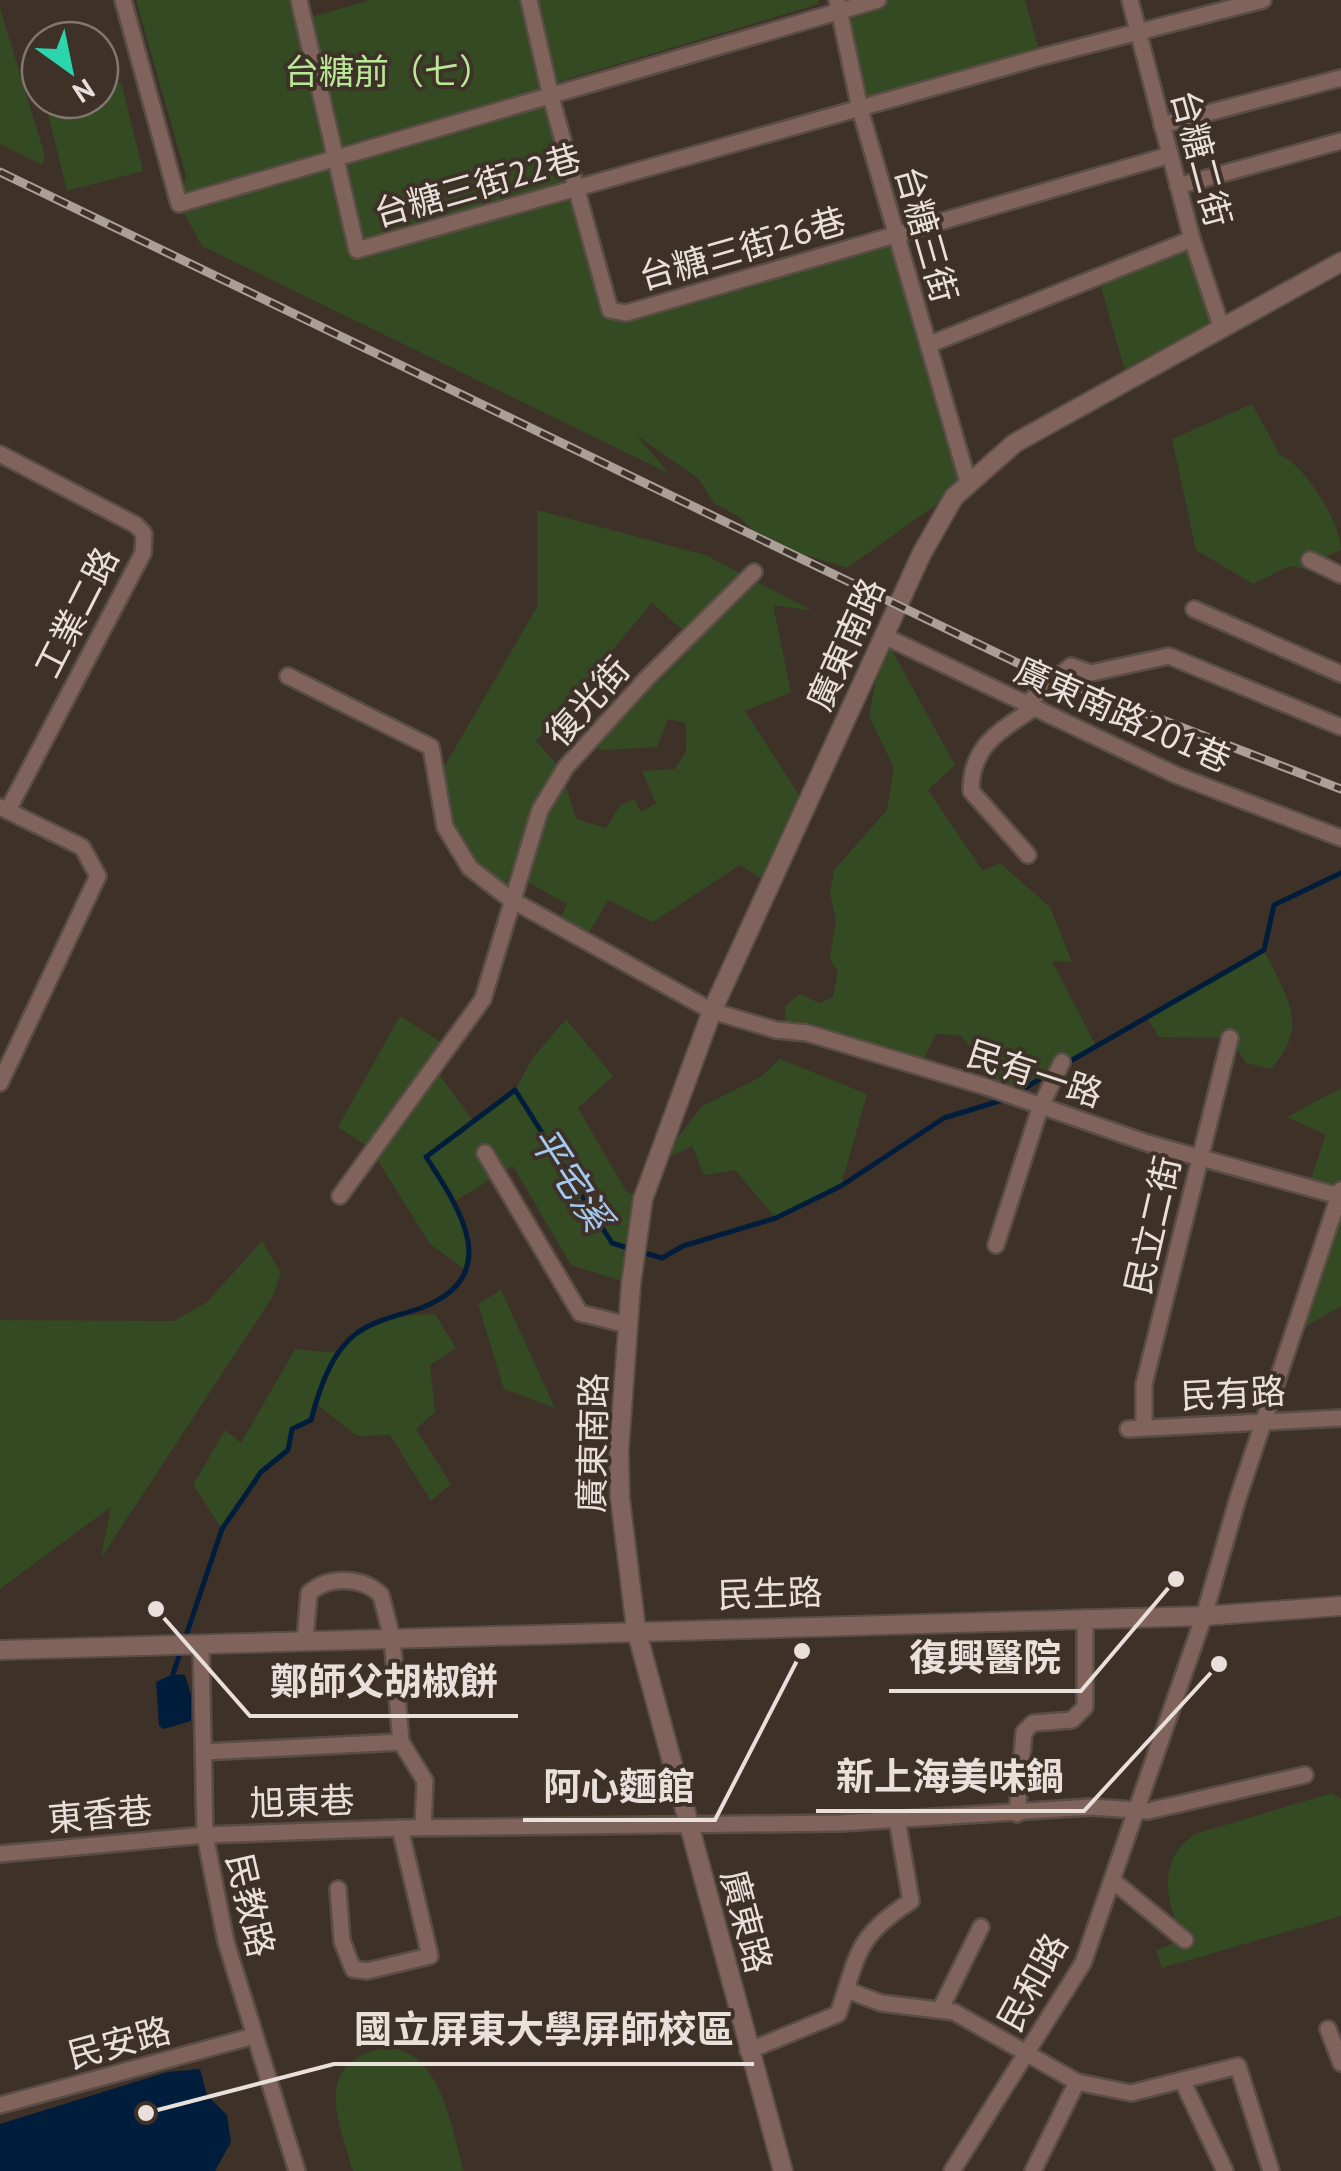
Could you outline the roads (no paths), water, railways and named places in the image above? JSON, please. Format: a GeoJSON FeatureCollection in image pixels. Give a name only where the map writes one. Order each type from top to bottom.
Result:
{"type":"FeatureCollection","features":[{"type":"Feature","properties":{"kind":"street"},"geometry":{"type":"LineString","coordinates":[[122,0],[179,204],[550,97],[838,5],[878,0]]}},
{"type":"Feature","properties":{"kind":"street","name":"台糖三街22巷"},"geometry":{"type":"LineString","coordinates":[[299,0],[357,250],[860,108],[1263,0]]}},
{"type":"Feature","properties":{"kind":"street"},"geometry":{"type":"LineString","coordinates":[[529,0],[550,97],[576,189]]}},
{"type":"Feature","properties":{"kind":"street","name":"台糖二街"},"geometry":{"type":"LineString","coordinates":[[1130,0],[1192,239],[1222,330]]}},
{"type":"Feature","properties":{"kind":"street","name":"台糖三街"},"geometry":{"type":"LineString","coordinates":[[838,5],[860,108],[968,482]]}},
{"type":"Feature","properties":{"kind":"street"},"geometry":{"type":"LineString","coordinates":[[1162,125],[1341,78]]}},
{"type":"Feature","properties":{"kind":"street"},"geometry":{"type":"LineString","coordinates":[[1178,186],[1341,141]]}},
{"type":"Feature","properties":{"kind":"street"},"geometry":{"type":"LineString","coordinates":[[895,235],[1170,155]]}},
{"type":"Feature","properties":{"kind":"street","name":"台糖三街26巷"},"geometry":{"type":"LineString","coordinates":[[576,189],[610,310],[626,313],[895,235]]}},
{"type":"Feature","properties":{"kind":"street"},"geometry":{"type":"LineString","coordinates":[[928,344],[1192,239]]}},
{"type":"Feature","properties":{"kind":"street","name":"廣東南路"},"geometry":{"type":"LineString","coordinates":[[636,1630],[620,1498],[635,1250],[654,1166],[712,1011],[938,522],[968,482],[1015,443],[1341,262]]}},
{"type":"Feature","properties":{"kind":"street","name":"工業二路"},"geometry":{"type":"LineString","coordinates":[[0,454],[136,525],[144,534],[143,554],[4,809]]}},
{"type":"Feature","properties":{"kind":"street"},"geometry":{"type":"LineString","coordinates":[[1310,560],[1341,575]]}},
{"type":"Feature","properties":{"kind":"street","name":"復光街"},"geometry":{"type":"LineString","coordinates":[[340,1196],[483,1000],[510,899],[540,810],[566,768],[647,678],[754,572]]}},
{"type":"Feature","properties":{"kind":"street"},"geometry":{"type":"LineString","coordinates":[[1194,609],[1341,674]]}},
{"type":"Feature","properties":{"kind":"street","name":"廣東南路201巷"},"geometry":{"type":"LineString","coordinates":[[884,636],[1176,775],[1341,838]]}},
{"type":"Feature","properties":{"kind":"street"},"geometry":{"type":"LineString","coordinates":[[1028,856],[971,791],[971,772],[984,742],[1030,706],[1071,666],[1091,673],[1169,656],[1341,727]]}},
{"type":"Feature","properties":{"kind":"street"},"geometry":{"type":"LineString","coordinates":[[288,676],[432,747],[445,828],[470,868],[510,899],[712,1011]]}},
{"type":"Feature","properties":{"kind":"street"},"geometry":{"type":"LineString","coordinates":[[0,1083],[98,876],[82,848],[4,809]]}},
{"type":"Feature","properties":{"kind":"street","name":"民有一路"},"geometry":{"type":"LineString","coordinates":[[712,1011],[776,1030],[807,1034],[995,1090],[1147,1144],[1198,1154],[1340,1198]]}},
{"type":"Feature","properties":{"kind":"street","name":"民立二街"},"geometry":{"type":"LineString","coordinates":[[1136,1428],[1198,1154],[1230,1038]]}},
{"type":"Feature","properties":{"kind":"street"},"geometry":{"type":"LineString","coordinates":[[996,1246],[1040,1108],[1062,1062]]}},
{"type":"Feature","properties":{"kind":"street"},"geometry":{"type":"LineString","coordinates":[[484,1153],[580,1312],[628,1325]]}},
{"type":"Feature","properties":{"kind":"street","name":"民和路"},"geometry":{"type":"LineString","coordinates":[[952,2171],[1083,1963],[1204,1616],[1340,1198]]}},
{"type":"Feature","properties":{"kind":"street","name":"民有路"},"geometry":{"type":"LineString","coordinates":[[1136,1428],[1341,1418]]}},
{"type":"Feature","properties":{"kind":"street"},"geometry":{"type":"LineString","coordinates":[[305,1641],[310,1593],[328,1583],[358,1581],[380,1595],[392,1638],[402,1742],[425,1781],[423,1827]]}},
{"type":"Feature","properties":{"kind":"street","name":"民生路"},"geometry":{"type":"LineString","coordinates":[[0,1650],[1204,1616],[1341,1606]]}},
{"type":"Feature","properties":{"kind":"street"},"geometry":{"type":"LineString","coordinates":[[1017,1814],[1024,1732],[1033,1723],[1072,1720],[1085,1706],[1085,1618]]}},
{"type":"Feature","properties":{"kind":"street","name":"廣東路"},"geometry":{"type":"LineString","coordinates":[[636,1630],[783,2171]]}},
{"type":"Feature","properties":{"kind":"street","name":"民教路"},"geometry":{"type":"LineString","coordinates":[[201,1644],[205,1835],[226,1942],[296,2171]]}},
{"type":"Feature","properties":{"kind":"street"},"geometry":{"type":"LineString","coordinates":[[204,1752],[402,1742]]}},
{"type":"Feature","properties":{"kind":"street","name":"旭東巷"},"geometry":{"type":"LineString","coordinates":[[205,1835],[423,1827],[898,1820],[1136,1808],[1148,1811],[1304,1776]]}},
{"type":"Feature","properties":{"kind":"street"},"geometry":{"type":"LineString","coordinates":[[748,2051],[838,2014],[852,1963],[874,1925],[911,1901],[898,1820]]}},
{"type":"Feature","properties":{"kind":"street","name":"旭東巷"},"geometry":{"type":"LineString","coordinates":[[338,1890],[342,1941],[353,1968],[367,1971],[430,1956],[400,1828]]}},
{"type":"Feature","properties":{"kind":"street","name":"東香巷"},"geometry":{"type":"LineString","coordinates":[[0,1854],[205,1835]]}},
{"type":"Feature","properties":{"kind":"street"},"geometry":{"type":"LineString","coordinates":[[1112,1880],[1186,1940]]}},
{"type":"Feature","properties":{"kind":"street"},"geometry":{"type":"LineString","coordinates":[[940,2010],[981,1927]]}},
{"type":"Feature","properties":{"kind":"street"},"geometry":{"type":"LineString","coordinates":[[846,1990],[881,2003],[940,2010],[986,2027],[1077,2082],[1132,2094],[1238,2066],[1271,2171]]}},
{"type":"Feature","properties":{"kind":"street"},"geometry":{"type":"LineString","coordinates":[[1328,2030],[1341,2063]]}},
{"type":"Feature","properties":{"kind":"street","name":"民安路"},"geometry":{"type":"LineString","coordinates":[[0,2105],[254,2036]]}},
{"type":"Feature","properties":{"kind":"street"},"geometry":{"type":"LineString","coordinates":[[1182,2080],[1225,2171]]}},
{"type":"Feature","properties":{"kind":"street"},"geometry":{"type":"LineString","coordinates":[[1033,2171],[1077,2082]]}},
{"type":"Feature","properties":{"kind":"water"},"geometry":{"type":"Polygon","coordinates":[[[173,1674],[185,1675],[191,1695],[191,1721],[164,1729],[159,1726],[156,1682],[173,1674]]]}},
{"type":"Feature","properties":{"kind":"water"},"geometry":{"type":"Polygon","coordinates":[[[200,2069],[207,2095],[227,2115],[231,2142],[215,2171],[0,2171],[0,2124],[167,2072],[200,2069]]]}},
{"type":"Feature","properties":{"kind":"waterway","name":"平宅溪"},"geometry":{"type":"LineString","coordinates":[[1067,1063],[1264,950],[1274,905],[1341,873]]}},
{"type":"Feature","properties":{"kind":"waterway","name":"平宅溪"},"geometry":{"type":"LineString","coordinates":[[1015,1094],[1053,1071]]}},
{"type":"Feature","properties":{"kind":"waterway","name":"平宅溪"},"geometry":{"type":"LineString","coordinates":[[173,1674],[222,1529],[261,1472],[288,1450],[292,1429],[311,1420],[322,1384],[340,1350],[365,1328],[421,1308],[447,1294],[462,1278],[468,1260],[462,1219],[426,1157],[515,1090],[612,1243],[631,1249]]}},
{"type":"Feature","properties":{"kind":"waterway","name":"平宅溪"},"geometry":{"type":"LineString","coordinates":[[641,1252],[662,1258],[683,1246],[776,1218],[841,1186],[944,1118],[1006,1099]]}},
{"type":"Feature","properties":{"kind":"railway"},"geometry":{"type":"LineString","coordinates":[[0,172],[1028,668],[1341,789]]}},
{"type":"Feature","properties":{"kind":"place","name":"復興醫院"},"geometry":{"type":"Point","coordinates":[1176,1579]}},
{"type":"Feature","properties":{"kind":"place","name":"鄭師父胡椒餅"},"geometry":{"type":"Point","coordinates":[156,1609]}},
{"type":"Feature","properties":{"kind":"place","name":"阿心麵館"},"geometry":{"type":"Point","coordinates":[802,1651]}},
{"type":"Feature","properties":{"kind":"place","name":"新上海美味鍋"},"geometry":{"type":"Point","coordinates":[1219,1664]}},
{"type":"Feature","properties":{"kind":"place","name":"國立屏東大學屏師校區"},"geometry":{"type":"Point","coordinates":[146,2113]}},
{"type":"Feature","properties":{"kind":"park label","name":"台糖前（七）"},"geometry":{"type":"Point","coordinates":[389,71]}}]}
